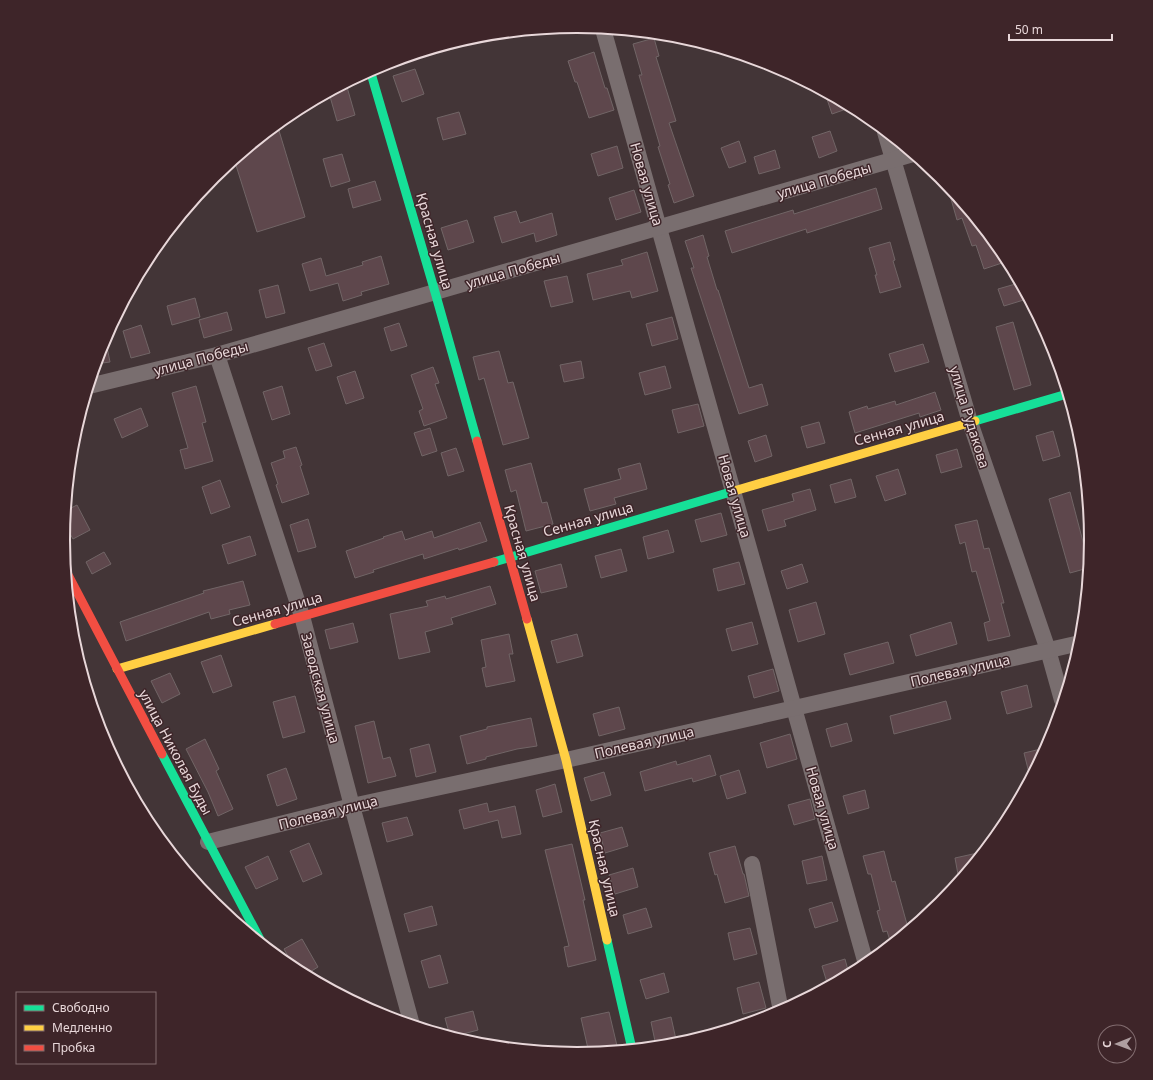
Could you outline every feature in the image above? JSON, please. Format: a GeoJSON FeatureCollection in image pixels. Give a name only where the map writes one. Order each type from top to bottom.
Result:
{"type":"FeatureCollection","features":[{"type":"Feature","properties":{"kind":"street","name":"Новая улица"},"geometry":{"type":"LineString","coordinates":[[604,34],[864,957]]}},
{"type":"Feature","properties":{"kind":"street","name":"Красная улица"},"geometry":{"type":"LineString","coordinates":[[372,76],[435,292],[566,760],[631,1044]]}},
{"type":"Feature","properties":{"kind":"street","name":"улица Рудакова"},"geometry":{"type":"LineString","coordinates":[[888,140],[970,422],[1048,650],[1060,693]]}},
{"type":"Feature","properties":{"kind":"street","name":"улица Победы"},"geometry":{"type":"LineString","coordinates":[[94,385],[217,355],[907,156]]}},
{"type":"Feature","properties":{"kind":"street","name":"Заводская улица"},"geometry":{"type":"LineString","coordinates":[[217,355],[302,616],[410,1019]]}},
{"type":"Feature","properties":{"kind":"street","name":"Сенная улица"},"geometry":{"type":"LineString","coordinates":[[116,669],[510,557],[1062,395]]}},
{"type":"Feature","properties":{"kind":"street","name":"улица Николая Буды"},"geometry":{"type":"LineString","coordinates":[[72,582],[116,669],[256,933]]}},
{"type":"Feature","properties":{"kind":"street","name":"Полевая улица"},"geometry":{"type":"LineString","coordinates":[[208,842],[352,806],[566,760],[1073,645]]}},
{"type":"Feature","properties":{"kind":"street"},"geometry":{"type":"LineString","coordinates":[[752,864],[780,1004]]}},
{"type":"Feature","properties":{"kind":"building"},"geometry":{"type":"Polygon","coordinates":[[[654,39],[659,56],[656,57],[676,121],[669,123],[694,196],[674,203],[668,185],[670,184],[658,147],[660,146],[639,75],[642,75],[633,44],[654,39]]]}},
{"type":"Feature","properties":{"kind":"building"},"geometry":{"type":"Polygon","coordinates":[[[594,52],[605,88],[607,88],[614,110],[589,118],[568,61],[594,52]]]}},
{"type":"Feature","properties":{"kind":"building"},"geometry":{"type":"Polygon","coordinates":[[[415,69],[424,94],[402,102],[393,76],[415,69]]]}},
{"type":"Feature","properties":{"kind":"building"},"geometry":{"type":"Polygon","coordinates":[[[347,88],[355,115],[337,121],[330,97],[347,88]]]}},
{"type":"Feature","properties":{"kind":"building"},"geometry":{"type":"Polygon","coordinates":[[[827,99],[844,110],[832,114],[827,99]]]}},
{"type":"Feature","properties":{"kind":"building"},"geometry":{"type":"Polygon","coordinates":[[[459,112],[466,134],[443,140],[437,118],[459,112]]]}},
{"type":"Feature","properties":{"kind":"building"},"geometry":{"type":"Polygon","coordinates":[[[279,130],[305,217],[257,232],[236,165],[279,130]]]}},
{"type":"Feature","properties":{"kind":"building"},"geometry":{"type":"Polygon","coordinates":[[[830,131],[837,151],[819,158],[812,137],[830,131]]]}},
{"type":"Feature","properties":{"kind":"building"},"geometry":{"type":"Polygon","coordinates":[[[739,141],[746,162],[729,168],[721,148],[739,141]]]}},
{"type":"Feature","properties":{"kind":"building"},"geometry":{"type":"Polygon","coordinates":[[[617,146],[623,168],[598,176],[591,154],[617,146]]]}},
{"type":"Feature","properties":{"kind":"building"},"geometry":{"type":"Polygon","coordinates":[[[775,150],[780,168],[759,174],[754,157],[775,150]]]}},
{"type":"Feature","properties":{"kind":"building"},"geometry":{"type":"Polygon","coordinates":[[[342,154],[350,181],[331,187],[323,159],[342,154]]]}},
{"type":"Feature","properties":{"kind":"building"},"geometry":{"type":"Polygon","coordinates":[[[375,181],[381,200],[353,208],[348,189],[375,181]]]}},
{"type":"Feature","properties":{"kind":"building"},"geometry":{"type":"Polygon","coordinates":[[[876,188],[882,209],[807,233],[806,229],[732,253],[725,231],[793,210],[794,214],[876,188]]]}},
{"type":"Feature","properties":{"kind":"building"},"geometry":{"type":"Polygon","coordinates":[[[634,190],[641,212],[616,220],[609,198],[634,190]]]}},
{"type":"Feature","properties":{"kind":"building"},"geometry":{"type":"Polygon","coordinates":[[[951,198],[979,231],[1001,263],[984,269],[976,245],[972,246],[962,218],[957,220],[951,198]]]}},
{"type":"Feature","properties":{"kind":"building"},"geometry":{"type":"Polygon","coordinates":[[[516,211],[520,223],[552,213],[557,235],[536,242],[534,233],[502,243],[494,217],[516,211]]]}},
{"type":"Feature","properties":{"kind":"building"},"geometry":{"type":"Polygon","coordinates":[[[467,220],[474,242],[448,250],[441,228],[467,220]]]}},
{"type":"Feature","properties":{"kind":"building"},"geometry":{"type":"Polygon","coordinates":[[[703,235],[709,256],[707,257],[749,388],[762,384],[768,405],[739,414],[691,268],[694,268],[685,241],[703,235]]]}},
{"type":"Feature","properties":{"kind":"building"},"geometry":{"type":"Polygon","coordinates":[[[890,242],[895,260],[893,261],[901,287],[880,293],[875,275],[877,275],[869,248],[890,242]]]}},
{"type":"Feature","properties":{"kind":"building"},"geometry":{"type":"Polygon","coordinates":[[[647,252],[658,291],[632,298],[630,291],[593,300],[587,274],[623,265],[621,260],[647,252]]]}},
{"type":"Feature","properties":{"kind":"building"},"geometry":{"type":"Polygon","coordinates":[[[381,256],[389,284],[361,292],[362,295],[343,301],[338,283],[310,291],[302,264],[321,258],[326,276],[363,265],[362,262],[381,256]]]}},
{"type":"Feature","properties":{"kind":"building"},"geometry":{"type":"Polygon","coordinates":[[[567,276],[573,302],[551,307],[544,281],[567,276]]]}},
{"type":"Feature","properties":{"kind":"building"},"geometry":{"type":"Polygon","coordinates":[[[1015,284],[1023,300],[1004,306],[998,289],[1015,284]]]}},
{"type":"Feature","properties":{"kind":"building"},"geometry":{"type":"Polygon","coordinates":[[[278,285],[285,313],[266,318],[259,290],[278,285]]]}},
{"type":"Feature","properties":{"kind":"building"},"geometry":{"type":"Polygon","coordinates":[[[195,298],[200,317],[172,325],[167,306],[195,298]]]}},
{"type":"Feature","properties":{"kind":"building"},"geometry":{"type":"Polygon","coordinates":[[[227,312],[232,330],[204,338],[199,320],[227,312]]]}},
{"type":"Feature","properties":{"kind":"building"},"geometry":{"type":"Polygon","coordinates":[[[672,317],[678,339],[652,346],[646,324],[672,317]]]}},
{"type":"Feature","properties":{"kind":"building"},"geometry":{"type":"Polygon","coordinates":[[[1013,322],[1031,385],[1014,390],[996,327],[1013,322]]]}},
{"type":"Feature","properties":{"kind":"building"},"geometry":{"type":"Polygon","coordinates":[[[399,323],[407,346],[391,351],[384,328],[399,323]]]}},
{"type":"Feature","properties":{"kind":"building"},"geometry":{"type":"Polygon","coordinates":[[[141,325],[150,353],[131,358],[123,331],[141,325]]]}},
{"type":"Feature","properties":{"kind":"building"},"geometry":{"type":"Polygon","coordinates":[[[324,343],[332,366],[316,371],[308,348],[324,343]]]}},
{"type":"Feature","properties":{"kind":"building"},"geometry":{"type":"Polygon","coordinates":[[[923,344],[929,362],[895,372],[889,354],[923,344]]]}},
{"type":"Feature","properties":{"kind":"building"},"geometry":{"type":"Polygon","coordinates":[[[107,348],[110,362],[101,363],[107,348]]]}},
{"type":"Feature","properties":{"kind":"building"},"geometry":{"type":"Polygon","coordinates":[[[499,351],[508,383],[513,382],[529,438],[503,445],[484,378],[479,380],[473,357],[499,351]]]}},
{"type":"Feature","properties":{"kind":"building"},"geometry":{"type":"Polygon","coordinates":[[[581,361],[584,378],[564,382],[560,365],[581,361]]]}},
{"type":"Feature","properties":{"kind":"building"},"geometry":{"type":"Polygon","coordinates":[[[665,366],[671,388],[645,395],[639,373],[665,366]]]}},
{"type":"Feature","properties":{"kind":"building"},"geometry":{"type":"Polygon","coordinates":[[[433,367],[439,383],[435,384],[447,418],[424,426],[419,411],[423,409],[411,375],[433,367]]]}},
{"type":"Feature","properties":{"kind":"building"},"geometry":{"type":"Polygon","coordinates":[[[355,371],[364,398],[346,404],[337,377],[355,371]]]}},
{"type":"Feature","properties":{"kind":"building"},"geometry":{"type":"Polygon","coordinates":[[[196,386],[206,422],[202,423],[213,461],[185,469],[180,450],[188,448],[172,393],[196,386]]]}},
{"type":"Feature","properties":{"kind":"building"},"geometry":{"type":"Polygon","coordinates":[[[282,386],[290,414],[272,420],[263,392],[282,386]]]}},
{"type":"Feature","properties":{"kind":"building"},"geometry":{"type":"Polygon","coordinates":[[[935,392],[941,410],[920,417],[919,413],[855,433],[849,412],[867,406],[868,409],[895,401],[896,405],[935,392]]]}},
{"type":"Feature","properties":{"kind":"building"},"geometry":{"type":"Polygon","coordinates":[[[698,404],[704,426],[678,433],[672,410],[698,404]]]}},
{"type":"Feature","properties":{"kind":"building"},"geometry":{"type":"Polygon","coordinates":[[[141,408],[148,426],[122,438],[114,419],[141,408]]]}},
{"type":"Feature","properties":{"kind":"building"},"geometry":{"type":"Polygon","coordinates":[[[819,422],[825,443],[807,448],[801,427],[819,422]]]}},
{"type":"Feature","properties":{"kind":"building"},"geometry":{"type":"Polygon","coordinates":[[[430,428],[437,451],[422,456],[414,433],[430,428]]]}},
{"type":"Feature","properties":{"kind":"building"},"geometry":{"type":"Polygon","coordinates":[[[1053,431],[1060,456],[1043,461],[1036,436],[1053,431]]]}},
{"type":"Feature","properties":{"kind":"building"},"geometry":{"type":"Polygon","coordinates":[[[766,435],[772,456],[755,462],[748,441],[766,435]]]}},
{"type":"Feature","properties":{"kind":"building"},"geometry":{"type":"Polygon","coordinates":[[[296,447],[302,465],[300,466],[309,494],[282,503],[271,463],[285,458],[283,451],[296,447]]]}},
{"type":"Feature","properties":{"kind":"building"},"geometry":{"type":"Polygon","coordinates":[[[456,448],[464,471],[448,476],[441,453],[456,448]]]}},
{"type":"Feature","properties":{"kind":"building"},"geometry":{"type":"Polygon","coordinates":[[[957,449],[962,467],[941,473],[936,455],[957,449]]]}},
{"type":"Feature","properties":{"kind":"building"},"geometry":{"type":"Polygon","coordinates":[[[531,463],[542,503],[547,502],[553,524],[526,531],[516,490],[511,492],[505,470],[531,463]]]}},
{"type":"Feature","properties":{"kind":"building"},"geometry":{"type":"Polygon","coordinates":[[[640,463],[647,489],[614,498],[616,504],[590,511],[584,489],[621,479],[618,469],[640,463]]]}},
{"type":"Feature","properties":{"kind":"building"},"geometry":{"type":"Polygon","coordinates":[[[898,469],[906,494],[885,501],[876,476],[898,469]]]}},
{"type":"Feature","properties":{"kind":"building"},"geometry":{"type":"Polygon","coordinates":[[[851,479],[856,497],[835,503],[830,485],[851,479]]]}},
{"type":"Feature","properties":{"kind":"building"},"geometry":{"type":"Polygon","coordinates":[[[220,480],[230,507],[211,514],[202,487],[220,480]]]}},
{"type":"Feature","properties":{"kind":"building"},"geometry":{"type":"Polygon","coordinates":[[[810,489],[816,510],[784,520],[786,526],[768,531],[762,510],[794,501],[792,494],[810,489]]]}},
{"type":"Feature","properties":{"kind":"building"},"geometry":{"type":"Polygon","coordinates":[[[1070,492],[1084,545],[1082,570],[1070,573],[1049,499],[1070,492]]]}},
{"type":"Feature","properties":{"kind":"building"},"geometry":{"type":"Polygon","coordinates":[[[77,505],[90,530],[73,539],[70,534],[71,508],[77,505]]]}},
{"type":"Feature","properties":{"kind":"building"},"geometry":{"type":"Polygon","coordinates":[[[721,513],[727,535],[701,542],[695,520],[721,513]]]}},
{"type":"Feature","properties":{"kind":"building"},"geometry":{"type":"Polygon","coordinates":[[[308,519],[316,547],[298,552],[290,525],[308,519]]]}},
{"type":"Feature","properties":{"kind":"building"},"geometry":{"type":"Polygon","coordinates":[[[977,520],[984,549],[989,548],[1004,603],[1001,603],[1010,636],[988,641],[984,623],[990,621],[976,571],[972,572],[965,542],[960,544],[955,525],[977,520]]]}},
{"type":"Feature","properties":{"kind":"building"},"geometry":{"type":"Polygon","coordinates":[[[480,522],[487,541],[459,550],[458,548],[424,559],[423,554],[373,570],[374,572],[355,578],[346,551],[402,531],[405,540],[432,531],[434,538],[480,522]]]}},
{"type":"Feature","properties":{"kind":"building"},"geometry":{"type":"Polygon","coordinates":[[[668,530],[674,552],[648,559],[643,537],[668,530]]]}},
{"type":"Feature","properties":{"kind":"building"},"geometry":{"type":"Polygon","coordinates":[[[250,536],[256,555],[228,564],[222,545],[250,536]]]}},
{"type":"Feature","properties":{"kind":"building"},"geometry":{"type":"Polygon","coordinates":[[[621,549],[627,571],[601,578],[595,556],[621,549]]]}},
{"type":"Feature","properties":{"kind":"building"},"geometry":{"type":"Polygon","coordinates":[[[104,552],[111,564],[92,574],[86,562],[104,552]]]}},
{"type":"Feature","properties":{"kind":"building"},"geometry":{"type":"Polygon","coordinates":[[[739,562],[745,584],[718,591],[713,569],[739,562]]]}},
{"type":"Feature","properties":{"kind":"building"},"geometry":{"type":"Polygon","coordinates":[[[561,564],[567,587],[541,593],[535,571],[561,564]]]}},
{"type":"Feature","properties":{"kind":"building"},"geometry":{"type":"Polygon","coordinates":[[[802,564],[808,582],[787,589],[781,571],[802,564]]]}},
{"type":"Feature","properties":{"kind":"building"},"geometry":{"type":"Polygon","coordinates":[[[243,581],[250,605],[229,610],[230,614],[211,619],[209,612],[126,641],[120,622],[204,593],[203,591],[243,581]]]}},
{"type":"Feature","properties":{"kind":"building"},"geometry":{"type":"Polygon","coordinates":[[[490,586],[496,604],[451,618],[453,624],[425,632],[430,652],[399,659],[390,614],[428,606],[426,601],[445,596],[446,599],[490,586]]]}},
{"type":"Feature","properties":{"kind":"building"},"geometry":{"type":"Polygon","coordinates":[[[816,602],[825,634],[798,642],[789,610],[816,602]]]}},
{"type":"Feature","properties":{"kind":"building"},"geometry":{"type":"Polygon","coordinates":[[[752,622],[758,644],[732,651],[726,629],[752,622]]]}},
{"type":"Feature","properties":{"kind":"building"},"geometry":{"type":"Polygon","coordinates":[[[951,622],[957,644],[916,656],[910,635],[951,622]]]}},
{"type":"Feature","properties":{"kind":"building"},"geometry":{"type":"Polygon","coordinates":[[[353,623],[358,642],[330,649],[325,630],[353,623]]]}},
{"type":"Feature","properties":{"kind":"building"},"geometry":{"type":"Polygon","coordinates":[[[509,634],[513,654],[509,654],[515,681],[486,687],[482,668],[486,667],[481,640],[509,634]]]}},
{"type":"Feature","properties":{"kind":"building"},"geometry":{"type":"Polygon","coordinates":[[[577,634],[583,656],[557,663],[551,641],[577,634]]]}},
{"type":"Feature","properties":{"kind":"building"},"geometry":{"type":"Polygon","coordinates":[[[888,642],[894,663],[850,675],[844,654],[888,642]]]}},
{"type":"Feature","properties":{"kind":"building"},"geometry":{"type":"Polygon","coordinates":[[[221,655],[232,686],[213,693],[201,662],[221,655]]]}},
{"type":"Feature","properties":{"kind":"building"},"geometry":{"type":"Polygon","coordinates":[[[773,669],[779,691],[754,698],[748,676],[773,669]]]}},
{"type":"Feature","properties":{"kind":"building"},"geometry":{"type":"Polygon","coordinates":[[[170,673],[180,694],[162,703],[151,681],[170,673]]]}},
{"type":"Feature","properties":{"kind":"building"},"geometry":{"type":"Polygon","coordinates":[[[1027,685],[1032,707],[1007,714],[1001,692],[1027,685]]]}},
{"type":"Feature","properties":{"kind":"building"},"geometry":{"type":"Polygon","coordinates":[[[295,696],[305,732],[283,738],[273,702],[295,696]]]}},
{"type":"Feature","properties":{"kind":"building"},"geometry":{"type":"Polygon","coordinates":[[[946,701],[951,719],[894,734],[890,716],[946,701]]]}},
{"type":"Feature","properties":{"kind":"building"},"geometry":{"type":"Polygon","coordinates":[[[619,707],[625,729],[599,736],[593,714],[619,707]]]}},
{"type":"Feature","properties":{"kind":"building"},"geometry":{"type":"Polygon","coordinates":[[[531,718],[537,746],[517,749],[486,757],[486,759],[467,764],[460,736],[487,729],[487,727],[531,718]]]}},
{"type":"Feature","properties":{"kind":"building"},"geometry":{"type":"Polygon","coordinates":[[[374,721],[383,759],[390,757],[396,776],[368,783],[355,726],[374,721]]]}},
{"type":"Feature","properties":{"kind":"building"},"geometry":{"type":"Polygon","coordinates":[[[847,723],[852,741],[831,747],[826,729],[847,723]]]}},
{"type":"Feature","properties":{"kind":"building"},"geometry":{"type":"Polygon","coordinates":[[[790,734],[797,759],[767,768],[760,743],[790,734]]]}},
{"type":"Feature","properties":{"kind":"building"},"geometry":{"type":"Polygon","coordinates":[[[205,739],[219,769],[216,771],[233,809],[218,816],[208,792],[186,749],[205,739]]]}},
{"type":"Feature","properties":{"kind":"building"},"geometry":{"type":"Polygon","coordinates":[[[429,744],[436,772],[416,777],[410,749],[429,744]]]}},
{"type":"Feature","properties":{"kind":"building"},"geometry":{"type":"Polygon","coordinates":[[[1038,750],[1028,770],[1024,753],[1038,750]]]}},
{"type":"Feature","properties":{"kind":"building"},"geometry":{"type":"Polygon","coordinates":[[[710,755],[716,775],[693,782],[692,778],[645,791],[640,772],[676,761],[677,765],[710,755]]]}},
{"type":"Feature","properties":{"kind":"building"},"geometry":{"type":"Polygon","coordinates":[[[286,768],[297,799],[277,806],[267,775],[286,768]]]}},
{"type":"Feature","properties":{"kind":"building"},"geometry":{"type":"Polygon","coordinates":[[[739,770],[746,793],[727,799],[720,776],[739,770]]]}},
{"type":"Feature","properties":{"kind":"building"},"geometry":{"type":"Polygon","coordinates":[[[604,772],[611,795],[591,801],[584,778],[604,772]]]}},
{"type":"Feature","properties":{"kind":"building"},"geometry":{"type":"Polygon","coordinates":[[[555,784],[562,812],[543,817],[536,790],[555,784]]]}},
{"type":"Feature","properties":{"kind":"building"},"geometry":{"type":"Polygon","coordinates":[[[865,790],[869,808],[848,814],[843,796],[865,790]]]}},
{"type":"Feature","properties":{"kind":"building"},"geometry":{"type":"Polygon","coordinates":[[[810,799],[815,819],[794,825],[788,805],[810,799]]]}},
{"type":"Feature","properties":{"kind":"building"},"geometry":{"type":"Polygon","coordinates":[[[487,803],[489,812],[515,806],[521,834],[502,838],[498,820],[464,829],[459,810],[487,803]]]}},
{"type":"Feature","properties":{"kind":"building"},"geometry":{"type":"Polygon","coordinates":[[[407,817],[413,835],[387,842],[382,823],[407,817]]]}},
{"type":"Feature","properties":{"kind":"building"},"geometry":{"type":"Polygon","coordinates":[[[622,827],[628,846],[605,853],[600,833],[622,827]]]}},
{"type":"Feature","properties":{"kind":"building"},"geometry":{"type":"Polygon","coordinates":[[[309,843],[322,874],[303,882],[290,851],[309,843]]]}},
{"type":"Feature","properties":{"kind":"building"},"geometry":{"type":"Polygon","coordinates":[[[572,844],[585,900],[583,900],[596,960],[568,967],[564,947],[569,946],[545,850],[572,844]]]}},
{"type":"Feature","properties":{"kind":"building"},"geometry":{"type":"Polygon","coordinates":[[[735,846],[749,896],[725,903],[717,874],[715,875],[709,853],[735,846]]]}},
{"type":"Feature","properties":{"kind":"building"},"geometry":{"type":"Polygon","coordinates":[[[884,851],[892,882],[895,881],[907,924],[889,939],[887,931],[883,932],[877,911],[880,910],[871,874],[868,874],[863,856],[884,851]]]}},
{"type":"Feature","properties":{"kind":"building"},"geometry":{"type":"Polygon","coordinates":[[[975,854],[958,874],[955,858],[975,854]]]}},
{"type":"Feature","properties":{"kind":"building"},"geometry":{"type":"Polygon","coordinates":[[[268,856],[278,879],[256,889],[245,867],[268,856]]]}},
{"type":"Feature","properties":{"kind":"building"},"geometry":{"type":"Polygon","coordinates":[[[822,856],[827,880],[807,884],[802,861],[822,856]]]}},
{"type":"Feature","properties":{"kind":"building"},"geometry":{"type":"Polygon","coordinates":[[[633,868],[638,887],[615,894],[609,875],[633,868]]]}},
{"type":"Feature","properties":{"kind":"building"},"geometry":{"type":"Polygon","coordinates":[[[832,902],[838,921],[815,928],[809,909],[832,902]]]}},
{"type":"Feature","properties":{"kind":"building"},"geometry":{"type":"Polygon","coordinates":[[[432,906],[437,925],[409,932],[404,914],[432,906]]]}},
{"type":"Feature","properties":{"kind":"building"},"geometry":{"type":"Polygon","coordinates":[[[646,908],[652,927],[628,934],[623,915],[646,908]]]}},
{"type":"Feature","properties":{"kind":"building"},"geometry":{"type":"Polygon","coordinates":[[[750,928],[757,954],[734,960],[728,933],[750,928]]]}},
{"type":"Feature","properties":{"kind":"building"},"geometry":{"type":"Polygon","coordinates":[[[302,939],[318,967],[311,972],[289,957],[284,949],[302,939]]]}},
{"type":"Feature","properties":{"kind":"building"},"geometry":{"type":"Polygon","coordinates":[[[440,955],[448,983],[429,988],[421,961],[440,955]]]}},
{"type":"Feature","properties":{"kind":"building"},"geometry":{"type":"Polygon","coordinates":[[[845,959],[848,968],[826,981],[822,966],[845,959]]]}},
{"type":"Feature","properties":{"kind":"building"},"geometry":{"type":"Polygon","coordinates":[[[664,973],[669,992],[646,999],[640,980],[664,973]]]}},
{"type":"Feature","properties":{"kind":"building"},"geometry":{"type":"Polygon","coordinates":[[[759,982],[766,1008],[743,1014],[737,988],[759,982]]]}},
{"type":"Feature","properties":{"kind":"building"},"geometry":{"type":"Polygon","coordinates":[[[473,1011],[478,1030],[463,1034],[449,1031],[445,1018],[473,1011]]]}},
{"type":"Feature","properties":{"kind":"building"},"geometry":{"type":"Polygon","coordinates":[[[609,1012],[617,1045],[588,1047],[581,1018],[609,1012]]]}},
{"type":"Feature","properties":{"kind":"building"},"geometry":{"type":"Polygon","coordinates":[[[671,1017],[675,1037],[655,1041],[651,1022],[671,1017]]]}},
{"type":"Feature","properties":{"kind":"traffic: fast"},"geometry":{"type":"LineString","coordinates":[[372,76],[477,441]]}},
{"type":"Feature","properties":{"kind":"traffic: fast"},"geometry":{"type":"LineString","coordinates":[[975,421],[1062,395]]}},
{"type":"Feature","properties":{"kind":"traffic: fast"},"geometry":{"type":"LineString","coordinates":[[494,562],[734,491]]}},
{"type":"Feature","properties":{"kind":"traffic: fast"},"geometry":{"type":"LineString","coordinates":[[162,754],[257,933]]}},
{"type":"Feature","properties":{"kind":"traffic: fast"},"geometry":{"type":"LineString","coordinates":[[607,940],[631,1044]]}},
{"type":"Feature","properties":{"kind":"traffic: slow"},"geometry":{"type":"LineString","coordinates":[[734,491],[975,421]]}},
{"type":"Feature","properties":{"kind":"traffic: slow"},"geometry":{"type":"LineString","coordinates":[[527,619],[566,760],[607,940]]}},
{"type":"Feature","properties":{"kind":"traffic: slow"},"geometry":{"type":"LineString","coordinates":[[117,669],[275,624]]}},
{"type":"Feature","properties":{"kind":"traffic: jam"},"geometry":{"type":"LineString","coordinates":[[477,441],[527,619]]}},
{"type":"Feature","properties":{"kind":"traffic: jam"},"geometry":{"type":"LineString","coordinates":[[275,624],[494,562]]}},
{"type":"Feature","properties":{"kind":"traffic: jam"},"geometry":{"type":"LineString","coordinates":[[72,582],[162,754]]}}]}
